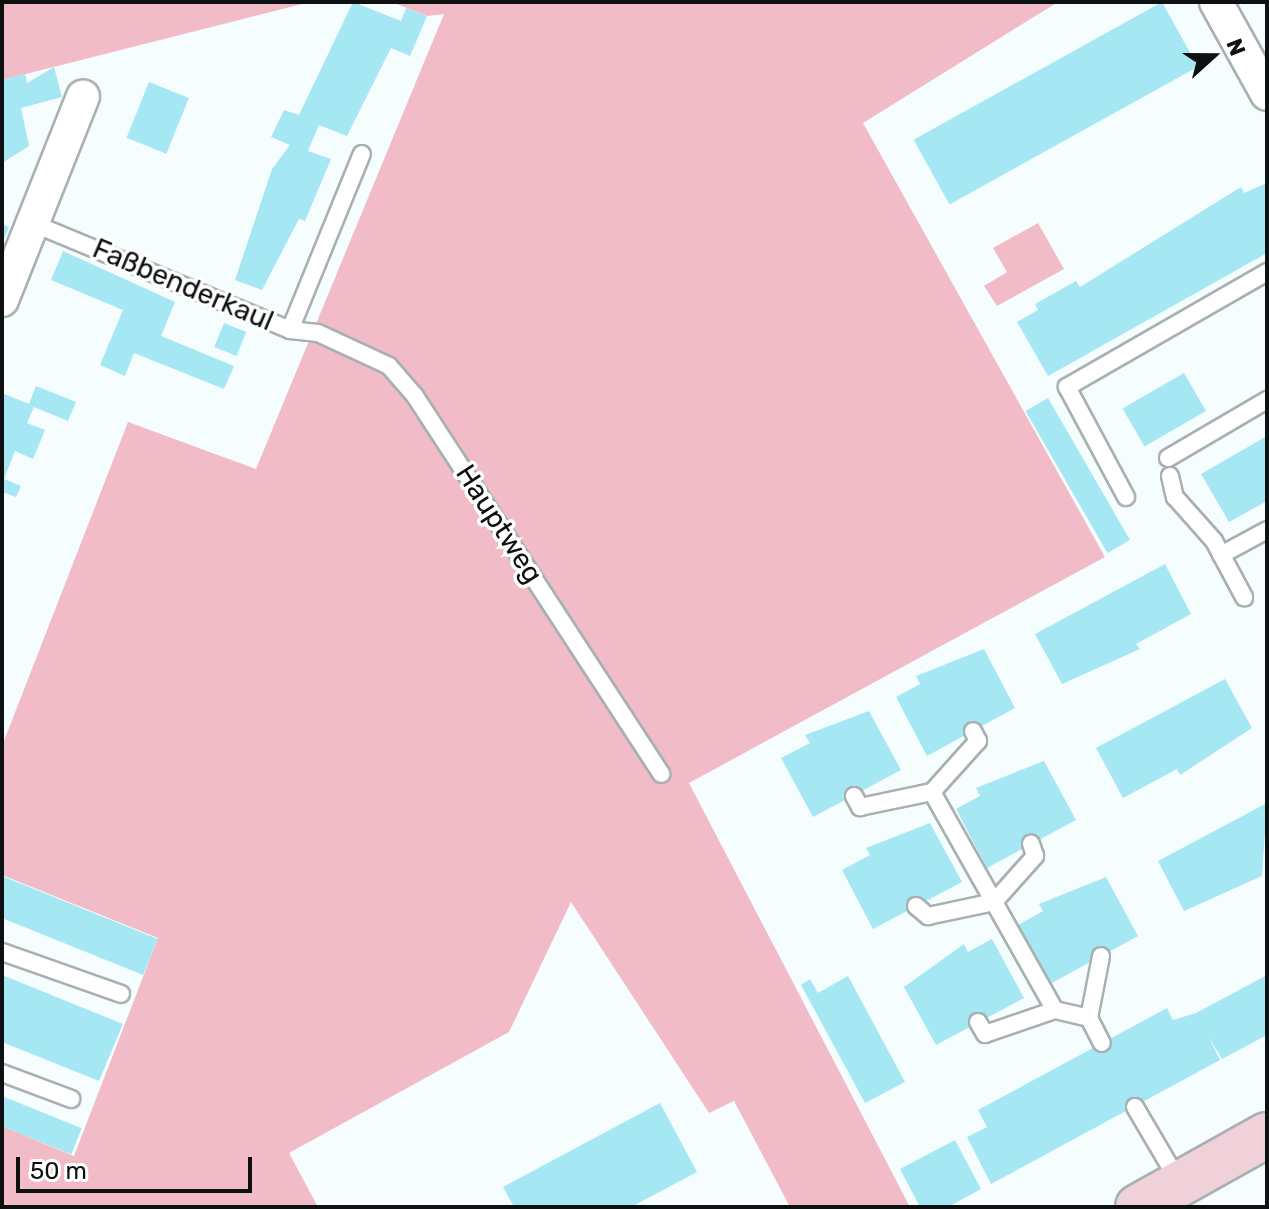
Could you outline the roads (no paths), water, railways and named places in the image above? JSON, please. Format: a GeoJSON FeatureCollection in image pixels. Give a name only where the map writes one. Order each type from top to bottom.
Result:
{"type":"FeatureCollection","features":[{"type":"Feature","properties":{"kind":"main road"},"geometry":{"type":"LineString","coordinates":[[1138,1207],[1267,1135]]}},
{"type":"Feature","properties":{"kind":"street"},"geometry":{"type":"LineString","coordinates":[[1216,2],[1266,89]]}},
{"type":"Feature","properties":{"kind":"street"},"geometry":{"type":"LineString","coordinates":[[2,300],[83,96]]}},
{"type":"Feature","properties":{"kind":"lane","name":"Faßbenderkaul"},"geometry":{"type":"LineString","coordinates":[[32,223],[290,330],[362,154]]}},
{"type":"Feature","properties":{"kind":"lane"},"geometry":{"type":"LineString","coordinates":[[1126,497],[1067,387],[1267,272]]}},
{"type":"Feature","properties":{"kind":"lane","name":"Hauptweg"},"geometry":{"type":"LineString","coordinates":[[290,330],[318,333],[389,366],[415,396],[661,774]]}},
{"type":"Feature","properties":{"kind":"lane"},"geometry":{"type":"LineString","coordinates":[[1168,458],[1267,400]]}},
{"type":"Feature","properties":{"kind":"lane"},"geometry":{"type":"LineString","coordinates":[[1170,476],[1175,497],[1221,555],[1244,597]]}},
{"type":"Feature","properties":{"kind":"lane"},"geometry":{"type":"LineString","coordinates":[[1221,555],[1267,530]]}},
{"type":"Feature","properties":{"kind":"lane"},"geometry":{"type":"LineString","coordinates":[[854,796],[860,807],[932,792],[978,741],[973,731]]}},
{"type":"Feature","properties":{"kind":"lane"},"geometry":{"type":"LineString","coordinates":[[932,792],[1055,1010]]}},
{"type":"Feature","properties":{"kind":"lane"},"geometry":{"type":"LineString","coordinates":[[916,906],[928,916],[994,902],[1035,856],[1031,844]]}},
{"type":"Feature","properties":{"kind":"lane"},"geometry":{"type":"LineString","coordinates":[[2,952],[121,994]]}},
{"type":"Feature","properties":{"kind":"lane"},"geometry":{"type":"LineString","coordinates":[[1101,956],[1089,1018],[1102,1043]]}},
{"type":"Feature","properties":{"kind":"lane"},"geometry":{"type":"LineString","coordinates":[[978,1022],[985,1034],[1055,1010],[1089,1018]]}},
{"type":"Feature","properties":{"kind":"lane"},"geometry":{"type":"LineString","coordinates":[[2,1073],[71,1099]]}},
{"type":"Feature","properties":{"kind":"lane"},"geometry":{"type":"LineString","coordinates":[[1135,1107],[1180,1183]]}}]}
